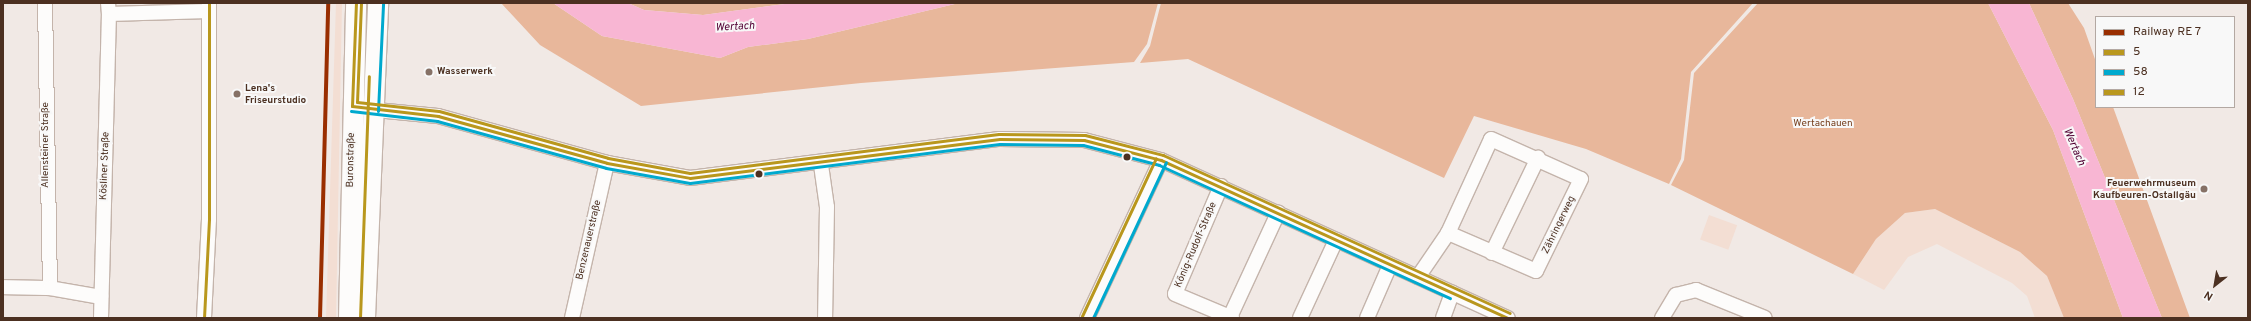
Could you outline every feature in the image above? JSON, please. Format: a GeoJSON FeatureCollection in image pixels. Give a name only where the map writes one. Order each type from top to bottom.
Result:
{"type":"FeatureCollection","features":[{"type":"Feature","properties":{"kind":"street","name":"Allensteiner Straße"},"geometry":{"type":"LineString","coordinates":[[45,3],[50,288]]}},
{"type":"Feature","properties":{"kind":"street","name":"Buronstraße"},"geometry":{"type":"LineString","coordinates":[[349,318],[352,106],[356,3]]}},
{"type":"Feature","properties":{"kind":"street","name":"Buronstraße"},"geometry":{"type":"LineString","coordinates":[[365,318],[378,3]]}},
{"type":"Feature","properties":{"kind":"street"},"geometry":{"type":"LineString","coordinates":[[109,8],[209,7],[209,219],[204,318]]}},
{"type":"Feature","properties":{"kind":"street","name":"Kösliner Straße"},"geometry":{"type":"LineString","coordinates":[[101,318],[109,8]]}},
{"type":"Feature","properties":{"kind":"street"},"geometry":{"type":"LineString","coordinates":[[352,106],[373,111],[438,116],[607,163],[690,178],[821,164],[1000,139],[1045,138],[1084,140],[1161,160],[1221,186],[1508,318]]}},
{"type":"Feature","properties":{"kind":"street","name":"Zähringerweg"},"geometry":{"type":"LineString","coordinates":[[1418,277],[1448,233],[1491,139],[1538,158],[1581,179],[1536,271],[1448,233]]}},
{"type":"Feature","properties":{"kind":"street"},"geometry":{"type":"LineString","coordinates":[[1492,253],[1538,158]]}},
{"type":"Feature","properties":{"kind":"street"},"geometry":{"type":"LineString","coordinates":[[1087,318],[1161,160]]}},
{"type":"Feature","properties":{"kind":"street","name":"Benzenauerstraße"},"geometry":{"type":"LineString","coordinates":[[572,318],[607,163]]}},
{"type":"Feature","properties":{"kind":"street"},"geometry":{"type":"LineString","coordinates":[[821,164],[827,207],[825,318]]}},
{"type":"Feature","properties":{"kind":"street","name":"König-Rudolf-Straße"},"geometry":{"type":"LineString","coordinates":[[1221,186],[1176,294],[1231,318],[1278,213]]}},
{"type":"Feature","properties":{"kind":"street"},"geometry":{"type":"LineString","coordinates":[[1300,318],[1336,240]]}},
{"type":"Feature","properties":{"kind":"street"},"geometry":{"type":"LineString","coordinates":[[1367,318],[1390,265]]}},
{"type":"Feature","properties":{"kind":"street"},"geometry":{"type":"LineString","coordinates":[[3,287],[50,288],[101,297]]}},
{"type":"Feature","properties":{"kind":"street"},"geometry":{"type":"LineString","coordinates":[[1662,318],[1676,295],[1696,290],[1765,318]]}},
{"type":"Feature","properties":{"kind":"street"},"geometry":{"type":"LineString","coordinates":[[1442,318],[1452,293]]}},
{"type":"Feature","properties":{"kind":"shaded area"},"geometry":{"type":"Polygon","coordinates":[[[336,3],[342,3],[336,318],[326,318],[336,3]]]}},
{"type":"Feature","properties":{"kind":"shaded area"},"geometry":{"type":"Polygon","coordinates":[[[345,3],[351,3],[344,137],[342,136],[345,3]]]}},
{"type":"Feature","properties":{"kind":"shaded area"},"geometry":{"type":"Polygon","coordinates":[[[1935,209],[2020,252],[2047,276],[2064,318],[2035,318],[2027,296],[2012,283],[1937,244],[1908,257],[1884,290],[1853,274],[1876,239],[1905,213],[1935,209]]]}},
{"type":"Feature","properties":{"kind":"shaded area"},"geometry":{"type":"Polygon","coordinates":[[[1709,215],[1737,225],[1728,250],[1700,239],[1709,215]]]}},
{"type":"Feature","properties":{"kind":"green space"},"geometry":{"type":"Polygon","coordinates":[[[501,3],[553,3],[602,36],[720,58],[748,47],[808,39],[959,3],[1158,3],[1147,44],[1134,62],[861,83],[641,106],[540,45],[501,3]]]}},
{"type":"Feature","properties":{"kind":"green space"},"geometry":{"type":"Polygon","coordinates":[[[628,3],[792,3],[703,15],[644,10],[628,3]]]}},
{"type":"Feature","properties":{"kind":"green space"},"geometry":{"type":"Polygon","coordinates":[[[1161,3],[1753,3],[1691,72],[1681,159],[1669,184],[1586,149],[1474,116],[1444,178],[1188,59],[1140,63],[1150,46],[1161,3]]]}},
{"type":"Feature","properties":{"kind":"green space","name":"Wertachauen"},"geometry":{"type":"Polygon","coordinates":[[[1758,3],[1988,3],[2053,130],[2123,318],[2064,318],[2047,276],[2020,252],[1935,209],[1905,213],[1876,239],[1853,274],[1671,185],[1684,160],[1694,73],[1758,3]]]}},
{"type":"Feature","properties":{"kind":"green space"},"geometry":{"type":"Polygon","coordinates":[[[2029,3],[2068,3],[2084,28],[2095,59],[2095,108],[2113,108],[2190,318],[2162,318],[2073,99],[2029,3]]]}},
{"type":"Feature","properties":{"kind":"water","name":"Wertach"},"geometry":{"type":"Polygon","coordinates":[[[553,3],[628,3],[644,10],[703,15],[792,3],[959,3],[808,39],[748,47],[720,58],[602,36],[553,3]]]}},
{"type":"Feature","properties":{"kind":"water","name":"Wertach"},"geometry":{"type":"Polygon","coordinates":[[[1988,3],[2029,3],[2073,99],[2162,318],[2123,318],[2053,130],[1988,3]]]}},
{"type":"Feature","properties":{"kind":"transit line","name":"5"},"geometry":{"type":"LineString","coordinates":[[204,318],[209,219],[209,3]]}},
{"type":"Feature","properties":{"kind":"transit line"},"geometry":{"type":"LineString","coordinates":[[320,318],[328,3]]}},
{"type":"Feature","properties":{"kind":"transit line","name":"5"},"geometry":{"type":"LineString","coordinates":[[352,106],[356,3]]}},
{"type":"Feature","properties":{"kind":"transit line","name":"12"},"geometry":{"type":"LineString","coordinates":[[361,3],[357,102],[439,111],[608,158],[690,173],[999,134],[1085,135],[1163,155],[1510,313]]}},
{"type":"Feature","properties":{"kind":"transit line","name":"58"},"geometry":{"type":"LineString","coordinates":[[378,111],[383,3]]}},
{"type":"Feature","properties":{"kind":"transit line","name":"12"},"geometry":{"type":"LineString","coordinates":[[360,318],[369,76]]}},
{"type":"Feature","properties":{"kind":"transit line","name":"5"},"geometry":{"type":"LineString","coordinates":[[352,106],[438,116],[607,163],[690,178],[1000,139],[1084,140],[1161,160],[1508,318]]}},
{"type":"Feature","properties":{"kind":"transit line","name":"58"},"geometry":{"type":"LineString","coordinates":[[351,111],[437,121],[606,168],[690,183],[1000,144],[1083,145],[1159,165],[1450,298]]}},
{"type":"Feature","properties":{"kind":"transit line","name":"12"},"geometry":{"type":"LineString","coordinates":[[1082,316],[1156,158]]}},
{"type":"Feature","properties":{"kind":"transit line","name":"58"},"geometry":{"type":"LineString","coordinates":[[1093,318],[1166,162]]}},
{"type":"Feature","properties":{"kind":"place","name":"Wasserwerk"},"geometry":{"type":"Point","coordinates":[429,72]}},
{"type":"Feature","properties":{"kind":"place","name":"Lena's Friseurstudio"},"geometry":{"type":"Point","coordinates":[237,94]}},
{"type":"Feature","properties":{"kind":"place","name":"Feuerwehrmuseum Kaufbeuren-Ostallgäu"},"geometry":{"type":"Point","coordinates":[2204,189]}}]}
